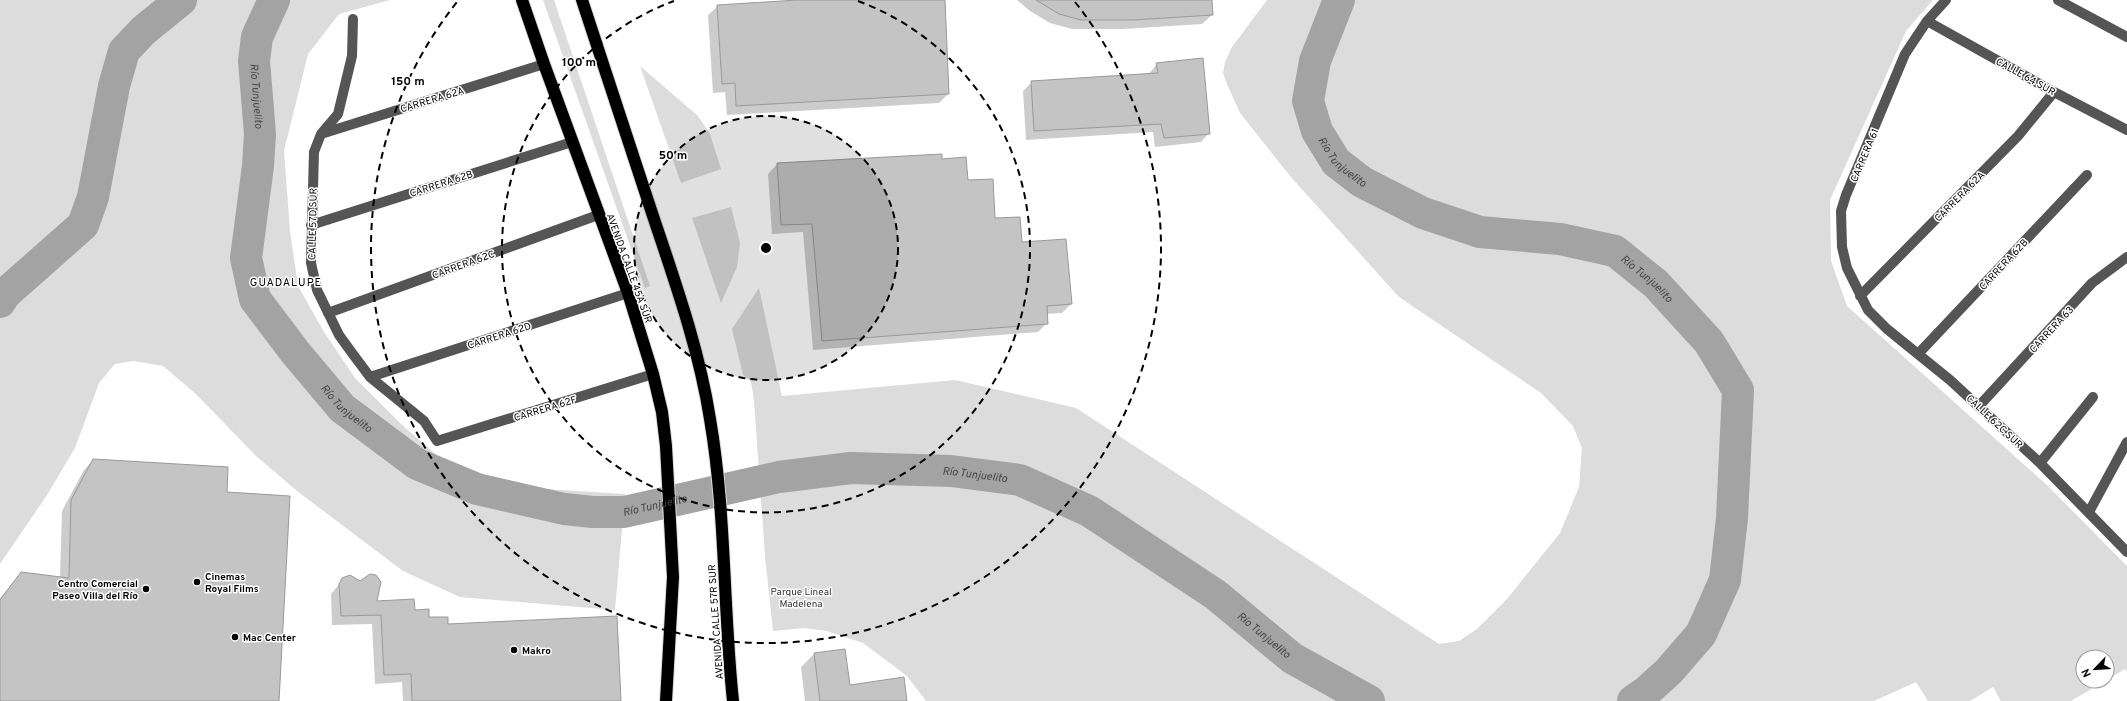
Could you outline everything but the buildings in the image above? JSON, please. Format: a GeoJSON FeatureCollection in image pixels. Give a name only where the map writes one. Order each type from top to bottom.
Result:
{"type":"FeatureCollection","features":[{"type":"Feature","properties":{"kind":"highway","name":"AVENIDA CALLE 45A SUR"},"geometry":{"type":"LineString","coordinates":[[522,0],[598,215],[628,293],[653,374],[662,412],[673,554],[673,585],[666,701]]}},
{"type":"Feature","properties":{"kind":"highway","name":"AVENIDA CALLE 57R SUR"},"geometry":{"type":"LineString","coordinates":[[582,0],[670,268],[698,360],[710,418],[718,469],[723,542],[727,643],[733,701]]}},
{"type":"Feature","properties":{"kind":"street","name":"CARRERA 61"},"geometry":{"type":"LineString","coordinates":[[1860,296],[1847,268],[1842,247],[1841,211],[1905,54],[1927,21],[1946,0]]}},
{"type":"Feature","properties":{"kind":"street"},"geometry":{"type":"LineString","coordinates":[[2058,0],[2127,37]]}},
{"type":"Feature","properties":{"kind":"street","name":"CALLE 57D SUR"},"geometry":{"type":"LineString","coordinates":[[353,19],[352,56],[338,114],[321,134],[314,152],[311,263],[317,290],[339,335],[370,377],[424,421],[437,441]]}},
{"type":"Feature","properties":{"kind":"street","name":"CALLE 64 SUR"},"geometry":{"type":"LineString","coordinates":[[1927,21],[2054,92],[2127,130]]}},
{"type":"Feature","properties":{"kind":"street","name":"CARRERA 62A"},"geometry":{"type":"LineString","coordinates":[[321,134],[544,64]]}},
{"type":"Feature","properties":{"kind":"street","name":"CARRERA 62A"},"geometry":{"type":"LineString","coordinates":[[1860,296],[2018,136],[2054,92]]}},
{"type":"Feature","properties":{"kind":"street","name":"CARRERA 62B"},"geometry":{"type":"LineString","coordinates":[[311,225],[572,142]]}},
{"type":"Feature","properties":{"kind":"street","name":"CARRERA 62B"},"geometry":{"type":"LineString","coordinates":[[1918,354],[2087,175]]}},
{"type":"Feature","properties":{"kind":"street","name":"CARRERA 62C"},"geometry":{"type":"LineString","coordinates":[[328,312],[598,215]]}},
{"type":"Feature","properties":{"kind":"street","name":"CARRERA 63"},"geometry":{"type":"LineString","coordinates":[[1979,406],[2092,283],[2127,257]]}},
{"type":"Feature","properties":{"kind":"street","name":"CARRERA 62D"},"geometry":{"type":"LineString","coordinates":[[370,377],[628,293]]}},
{"type":"Feature","properties":{"kind":"street","name":"CALLE 62C SUR"},"geometry":{"type":"LineString","coordinates":[[1860,296],[1868,310],[1887,329],[1979,406],[2040,463],[2127,552]]}},
{"type":"Feature","properties":{"kind":"street","name":"CARRERA 62F"},"geometry":{"type":"LineString","coordinates":[[437,441],[653,374]]}},
{"type":"Feature","properties":{"kind":"street"},"geometry":{"type":"LineString","coordinates":[[2040,463],[2093,397]]}},
{"type":"Feature","properties":{"kind":"street"},"geometry":{"type":"LineString","coordinates":[[2089,512],[2127,442]]}},
{"type":"Feature","properties":{"kind":"green space"},"geometry":{"type":"Polygon","coordinates":[[[0,0],[390,0],[339,14],[308,54],[284,151],[290,231],[298,286],[324,332],[355,378],[401,424],[439,457],[486,476],[545,489],[625,494],[615,610],[460,597],[403,571],[297,491],[256,456],[196,394],[163,366],[134,361],[115,364],[99,383],[75,448],[47,495],[0,564],[0,0]]]}},
{"type":"Feature","properties":{"kind":"green space"},"geometry":{"type":"Polygon","coordinates":[[[543,0],[554,0],[650,286],[645,288],[543,0]]]}},
{"type":"Feature","properties":{"kind":"green space","name":"Parque Lineal Madelena"},"geometry":{"type":"Polygon","coordinates":[[[1267,0],[1933,0],[1906,31],[1830,200],[1831,261],[1847,306],[2049,487],[2127,566],[2127,672],[2125,669],[2115,675],[2115,649],[2075,649],[2075,689],[2091,689],[2071,701],[2001,701],[1993,687],[1970,701],[1928,701],[1916,682],[1874,701],[926,701],[907,676],[863,643],[827,631],[804,628],[773,631],[765,556],[754,401],[751,382],[743,375],[732,329],[759,288],[782,396],[955,380],[1076,408],[1439,644],[1459,641],[1477,629],[1507,599],[1560,533],[1579,487],[1582,448],[1573,426],[1541,393],[1399,297],[1290,176],[1240,113],[1223,73],[1225,62],[1232,47],[1267,0]]]}},
{"type":"Feature","properties":{"kind":"green space"},"geometry":{"type":"Polygon","coordinates":[[[640,66],[698,116],[710,134],[721,169],[681,183],[640,66]]]}},
{"type":"Feature","properties":{"kind":"green space"},"geometry":{"type":"Polygon","coordinates":[[[731,207],[740,243],[737,267],[721,303],[692,218],[731,207]]]}},
{"type":"Feature","properties":{"kind":"waterway","name":"Río Tunjuelito"},"geometry":{"type":"LineString","coordinates":[[0,302],[5,294],[83,225],[93,197],[114,86],[124,51],[144,30],[181,0]]}},
{"type":"Feature","properties":{"kind":"waterway","name":"Río Tunjuelito"},"geometry":{"type":"LineString","coordinates":[[274,0],[257,37],[254,61],[260,134],[258,166],[246,258],[255,299],[295,352],[342,408],[417,464],[477,489],[564,509],[593,512],[624,512],[779,477],[851,468],[951,471],[1020,480],[1089,511],[1216,595],[1292,658],[1369,701]]}},
{"type":"Feature","properties":{"kind":"waterway","name":"Río Tunjuelito"},"geometry":{"type":"LineString","coordinates":[[1339,0],[1315,61],[1308,101],[1317,131],[1336,162],[1362,182],[1423,213],[1480,232],[1560,239],[1615,251],[1656,284],[1709,342],[1738,390],[1732,518],[1725,580],[1701,634],[1669,671],[1646,692],[1633,701]]}},
{"type":"Feature","properties":{"kind":"place","name":"Cinemas Royal Films"},"geometry":{"type":"Point","coordinates":[197,582]}},
{"type":"Feature","properties":{"kind":"place","name":"Centro Comercial Paseo Villa del Río"},"geometry":{"type":"Point","coordinates":[146,589]}},
{"type":"Feature","properties":{"kind":"place","name":"Mac Center"},"geometry":{"type":"Point","coordinates":[235,637]}},
{"type":"Feature","properties":{"kind":"place","name":"Makro"},"geometry":{"type":"Point","coordinates":[514,650]}},
{"type":"Feature","properties":{"kind":"district","name":"GUADALUPE"},"geometry":{"type":"Point","coordinates":[286,282]}}]}
